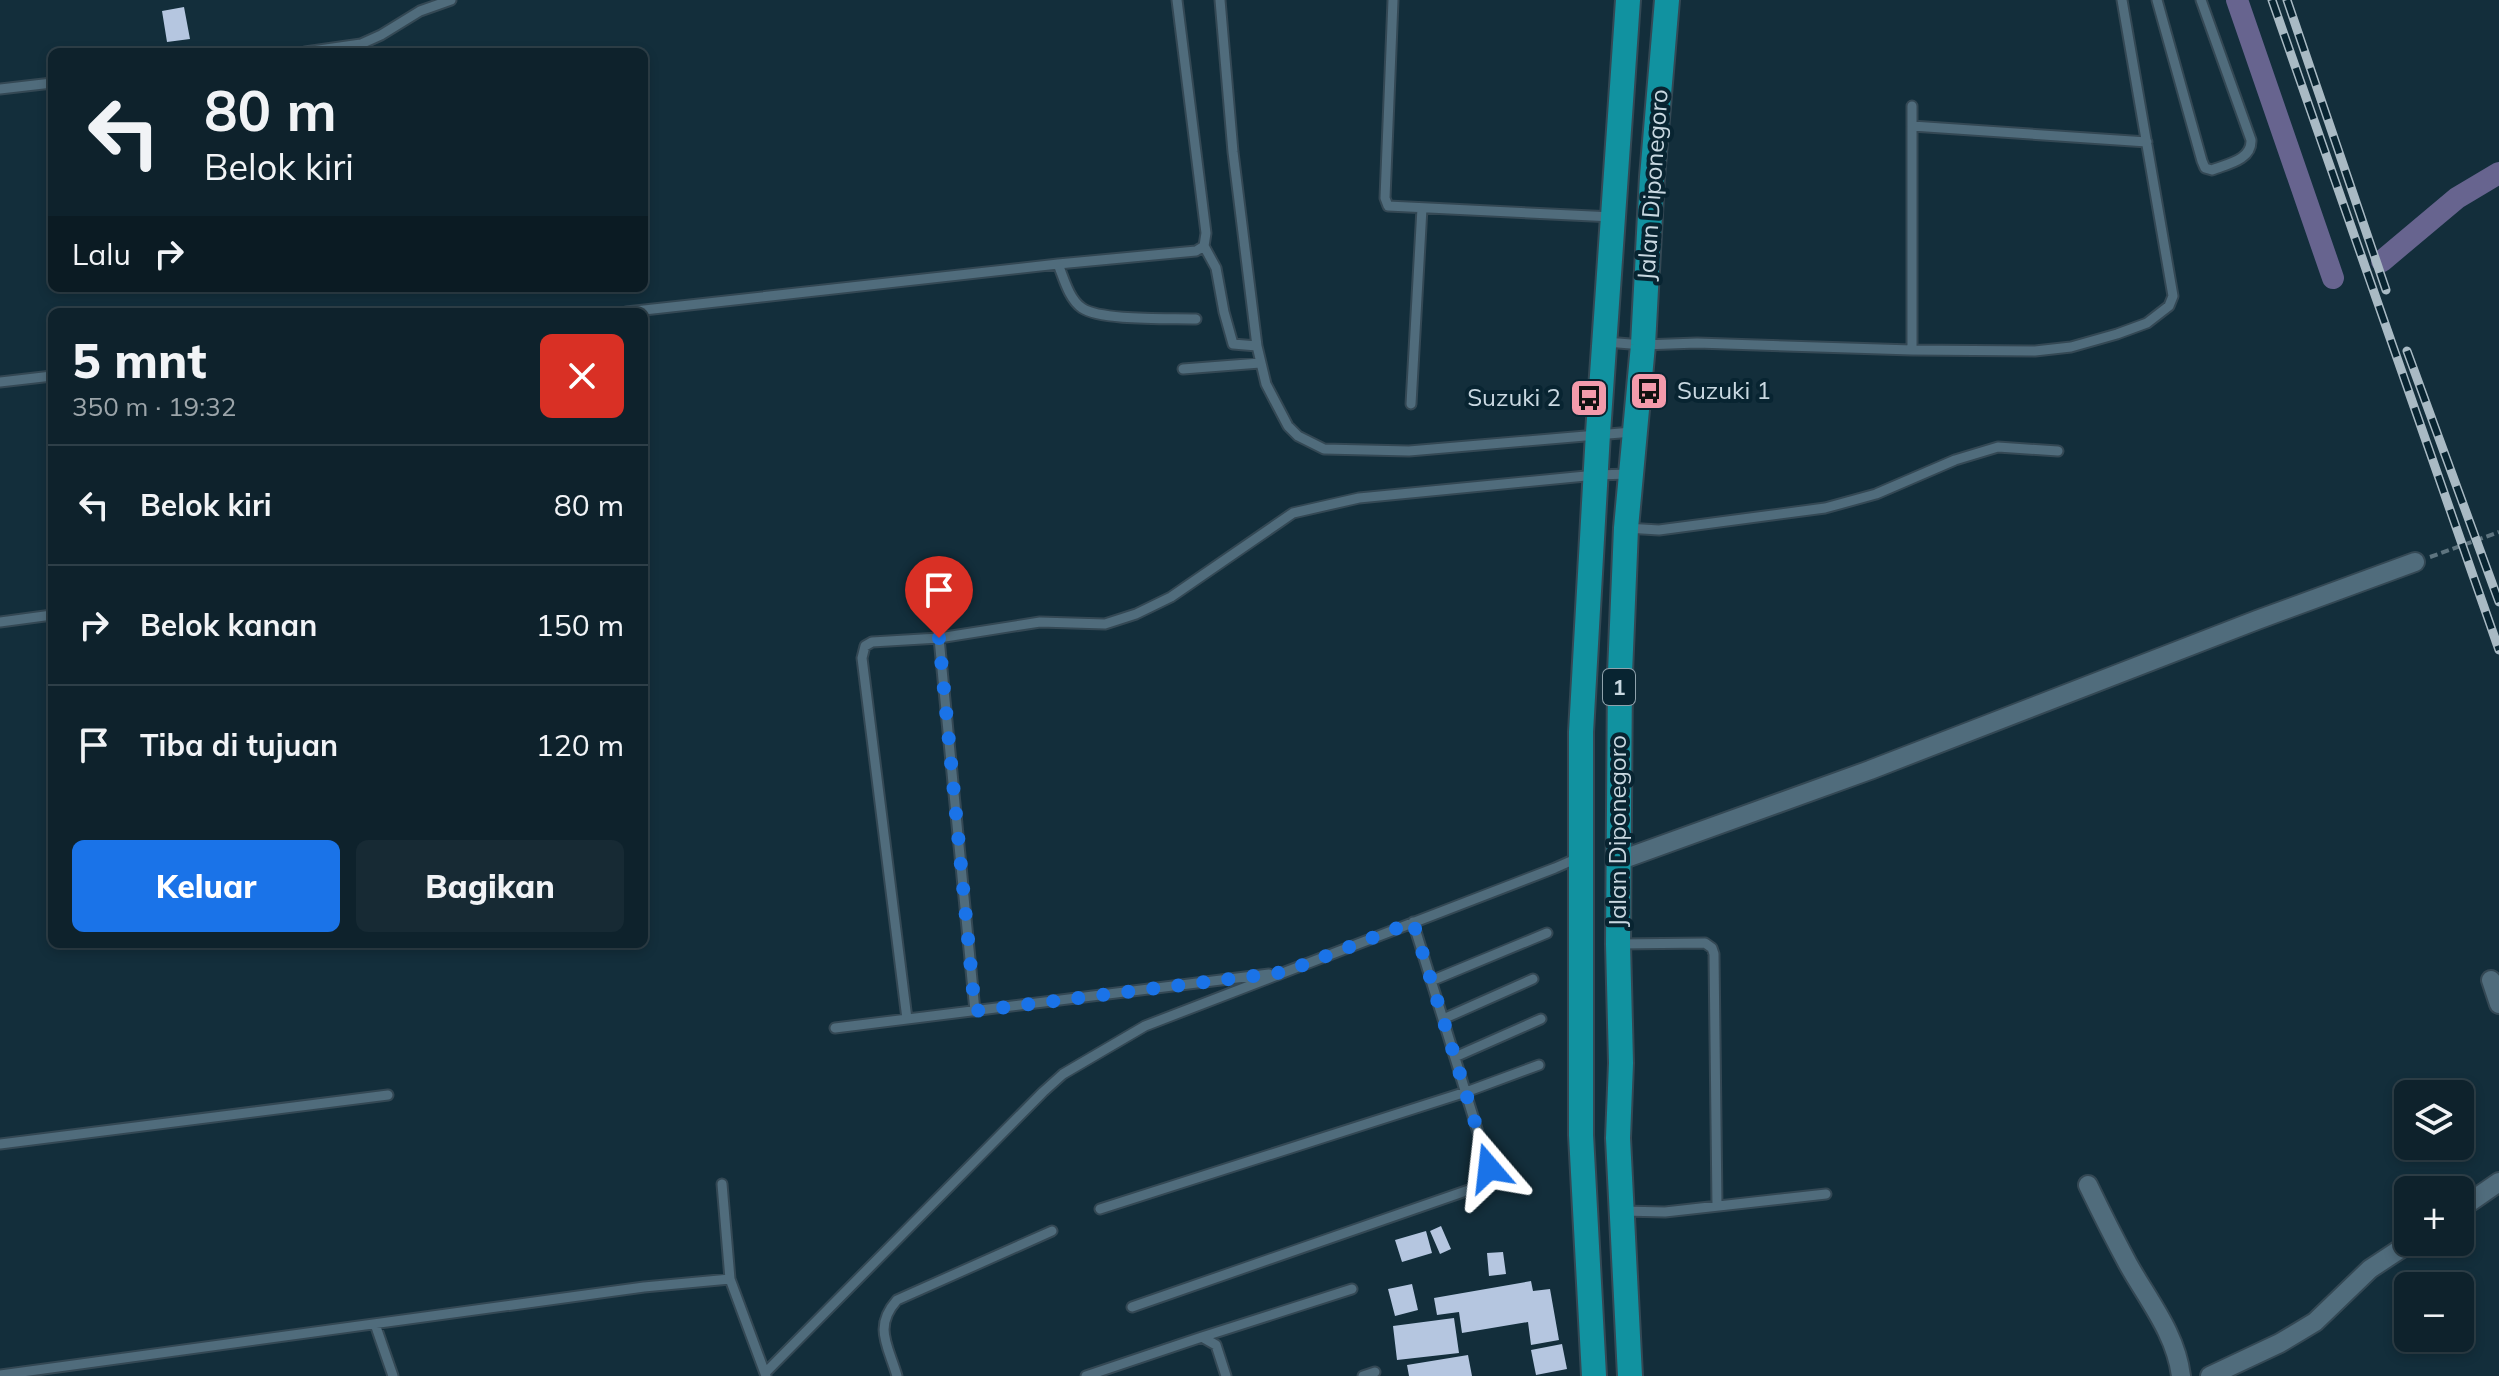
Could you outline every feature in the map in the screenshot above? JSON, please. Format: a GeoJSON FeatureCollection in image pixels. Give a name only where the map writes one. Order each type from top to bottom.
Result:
{"type":"FeatureCollection","features":[{"type":"Feature","properties":{"kind":"highway","name":"Jalan Diponegoro"},"geometry":{"type":"LineString","coordinates":[[1594,1376],[1581,1135],[1581,732],[1628,0]]}},
{"type":"Feature","properties":{"kind":"highway","name":"Jalan Diponegoro"},"geometry":{"type":"LineString","coordinates":[[1630,1376],[1618,1138],[1621,1063],[1619,689],[1626,528],[1643,345],[1652,177],[1667,0]]}},
{"type":"Feature","properties":{"kind":"highway"},"geometry":{"type":"LineString","coordinates":[[1581,1135],[1618,1138]]}},
{"type":"Feature","properties":{"kind":"street"},"geometry":{"type":"LineString","coordinates":[[1618,861],[1885,765],[2415,562]]}},
{"type":"Feature","properties":{"kind":"street"},"geometry":{"type":"LineString","coordinates":[[2491,980],[2499,1004]]}},
{"type":"Feature","properties":{"kind":"street"},"geometry":{"type":"LineString","coordinates":[[2474,1199],[2499,1182]]}},
{"type":"Feature","properties":{"kind":"street"},"geometry":{"type":"LineString","coordinates":[[2088,1185],[2128,1264],[2171,1337],[2181,1376]]}},
{"type":"Feature","properties":{"kind":"street"},"geometry":{"type":"LineString","coordinates":[[2210,1376],[2252,1368],[2315,1322],[2370,1269],[2394,1253]]}},
{"type":"Feature","properties":{"kind":"lane"},"geometry":{"type":"LineString","coordinates":[[333,48],[361,44],[420,11],[451,0]]}},
{"type":"Feature","properties":{"kind":"lane"},"geometry":{"type":"LineString","coordinates":[[1177,0],[1206,233],[1204,246],[1216,268],[1233,344],[1257,346]]}},
{"type":"Feature","properties":{"kind":"lane"},"geometry":{"type":"LineString","coordinates":[[1220,0],[1235,167],[1257,346],[1266,384],[1288,426],[1298,436],[1324,449],[1409,451],[1635,431]]}},
{"type":"Feature","properties":{"kind":"lane"},"geometry":{"type":"LineString","coordinates":[[1393,0],[1385,201],[1388,206],[1615,217]]}},
{"type":"Feature","properties":{"kind":"lane"},"geometry":{"type":"LineString","coordinates":[[1605,342],[2035,351],[2071,347],[2147,323],[2169,306],[2173,296],[2122,0]]}},
{"type":"Feature","properties":{"kind":"lane"},"geometry":{"type":"LineString","coordinates":[[2157,0],[2202,161],[2205,168],[2212,170],[2248,154],[2251,140],[2201,0]]}},
{"type":"Feature","properties":{"kind":"lane"},"geometry":{"type":"LineString","coordinates":[[0,89],[48,83]]}},
{"type":"Feature","properties":{"kind":"lane"},"geometry":{"type":"LineString","coordinates":[[1912,106],[1912,350]]}},
{"type":"Feature","properties":{"kind":"lane"},"geometry":{"type":"LineString","coordinates":[[1912,126],[2147,142]]}},
{"type":"Feature","properties":{"kind":"lane"},"geometry":{"type":"LineString","coordinates":[[1411,404],[1422,208]]}},
{"type":"Feature","properties":{"kind":"lane"},"geometry":{"type":"LineString","coordinates":[[648,310],[1196,251],[1204,246]]}},
{"type":"Feature","properties":{"kind":"lane"},"geometry":{"type":"LineString","coordinates":[[1058,264],[1073,298],[1084,310],[1104,315],[1196,319]]}},
{"type":"Feature","properties":{"kind":"lane"},"geometry":{"type":"LineString","coordinates":[[1183,369],[1260,363]]}},
{"type":"Feature","properties":{"kind":"lane"},"geometry":{"type":"LineString","coordinates":[[0,382],[48,376]]}},
{"type":"Feature","properties":{"kind":"lane"},"geometry":{"type":"LineString","coordinates":[[1626,528],[1659,530],[1825,508],[1876,494],[1955,460],[1998,447],[2058,451]]}},
{"type":"Feature","properties":{"kind":"lane"},"geometry":{"type":"LineString","coordinates":[[907,1019],[862,658],[865,646],[872,642],[939,638],[1040,622],[1105,624],[1136,614],[1171,597],[1293,513],[1359,498],[1631,474]]}},
{"type":"Feature","properties":{"kind":"lane"},"geometry":{"type":"LineString","coordinates":[[0,622],[48,616]]}},
{"type":"Feature","properties":{"kind":"lane"},"geometry":{"type":"LineString","coordinates":[[939,638],[975,1011]]}},
{"type":"Feature","properties":{"kind":"lane"},"geometry":{"type":"LineString","coordinates":[[722,1184],[730,1279],[765,1375],[1013,1121],[1063,1074],[1145,1026],[1580,857]]}},
{"type":"Feature","properties":{"kind":"lane"},"geometry":{"type":"LineString","coordinates":[[1132,1307],[1486,1184],[1489,1168],[1413,922]]}},
{"type":"Feature","properties":{"kind":"lane"},"geometry":{"type":"LineString","coordinates":[[1431,981],[1547,933]]}},
{"type":"Feature","properties":{"kind":"lane"},"geometry":{"type":"LineString","coordinates":[[1618,944],[1705,943],[1712,948],[1717,1206]]}},
{"type":"Feature","properties":{"kind":"lane"},"geometry":{"type":"LineString","coordinates":[[835,1028],[1285,972]]}},
{"type":"Feature","properties":{"kind":"lane"},"geometry":{"type":"LineString","coordinates":[[1443,1019],[1533,979]]}},
{"type":"Feature","properties":{"kind":"lane"},"geometry":{"type":"LineString","coordinates":[[1455,1057],[1541,1019]]}},
{"type":"Feature","properties":{"kind":"lane"},"geometry":{"type":"LineString","coordinates":[[1100,1209],[1466,1092],[1539,1065]]}},
{"type":"Feature","properties":{"kind":"lane"},"geometry":{"type":"LineString","coordinates":[[0,1144],[388,1095]]}},
{"type":"Feature","properties":{"kind":"lane"},"geometry":{"type":"LineString","coordinates":[[1623,1211],[1665,1212],[1826,1194]]}},
{"type":"Feature","properties":{"kind":"lane"},"geometry":{"type":"LineString","coordinates":[[897,1376],[883,1329],[885,1313],[897,1300],[1052,1231]]}},
{"type":"Feature","properties":{"kind":"lane"},"geometry":{"type":"LineString","coordinates":[[0,1375],[644,1287],[730,1279]]}},
{"type":"Feature","properties":{"kind":"lane"},"geometry":{"type":"LineString","coordinates":[[1086,1376],[1352,1289]]}},
{"type":"Feature","properties":{"kind":"lane"},"geometry":{"type":"LineString","coordinates":[[375,1324],[393,1376]]}},
{"type":"Feature","properties":{"kind":"lane"},"geometry":{"type":"LineString","coordinates":[[1202,1337],[1216,1345],[1226,1376]]}},
{"type":"Feature","properties":{"kind":"lane"},"geometry":{"type":"LineString","coordinates":[[1363,1376],[1375,1372]]}},
{"type":"Feature","properties":{"kind":"path"},"geometry":{"type":"LineString","coordinates":[[2415,562],[2499,532]]}},
{"type":"Feature","properties":{"kind":"building"},"geometry":{"type":"Polygon","coordinates":[[[184,7],[190,39],[167,42],[162,11],[184,7]]]}},
{"type":"Feature","properties":{"kind":"building"},"geometry":{"type":"Polygon","coordinates":[[[1441,1226],[1451,1249],[1440,1254],[1430,1231],[1441,1226]]]}},
{"type":"Feature","properties":{"kind":"building"},"geometry":{"type":"Polygon","coordinates":[[[1426,1231],[1432,1253],[1402,1262],[1395,1240],[1426,1231]]]}},
{"type":"Feature","properties":{"kind":"building"},"geometry":{"type":"Polygon","coordinates":[[[1503,1252],[1506,1274],[1489,1276],[1487,1253],[1503,1252]]]}},
{"type":"Feature","properties":{"kind":"building"},"geometry":{"type":"Polygon","coordinates":[[[1531,1281],[1533,1291],[1550,1289],[1559,1340],[1531,1345],[1528,1322],[1462,1333],[1459,1312],[1437,1315],[1434,1298],[1531,1281]]]}},
{"type":"Feature","properties":{"kind":"building"},"geometry":{"type":"Polygon","coordinates":[[[1412,1284],[1418,1310],[1395,1316],[1388,1289],[1412,1284]]]}},
{"type":"Feature","properties":{"kind":"building"},"geometry":{"type":"Polygon","coordinates":[[[1454,1318],[1459,1353],[1397,1360],[1393,1326],[1454,1318]]]}},
{"type":"Feature","properties":{"kind":"building"},"geometry":{"type":"Polygon","coordinates":[[[1562,1344],[1567,1369],[1536,1375],[1531,1350],[1562,1344]]]}},
{"type":"Feature","properties":{"kind":"building"},"geometry":{"type":"Polygon","coordinates":[[[1468,1355],[1472,1376],[1409,1376],[1407,1365],[1468,1355]]]}},
{"type":"Feature","properties":{"kind":"waterway"},"geometry":{"type":"LineString","coordinates":[[2237,0],[2333,278]]}},
{"type":"Feature","properties":{"kind":"waterway"},"geometry":{"type":"LineString","coordinates":[[2382,261],[2457,198],[2499,173]]}},
{"type":"Feature","properties":{"kind":"railway"},"geometry":{"type":"LineString","coordinates":[[2272,0],[2499,650]]}},
{"type":"Feature","properties":{"kind":"railway"},"geometry":{"type":"LineString","coordinates":[[2287,0],[2386,290]]}},
{"type":"Feature","properties":{"kind":"railway"},"geometry":{"type":"LineString","coordinates":[[2407,351],[2499,602]]}},
{"type":"Feature","properties":{"kind":"place","name":"Suzuki 1"},"geometry":{"type":"Point","coordinates":[1649,391]}},
{"type":"Feature","properties":{"kind":"place","name":"Suzuki 2"},"geometry":{"type":"Point","coordinates":[1589,398]}},
{"type":"Feature","properties":{"kind":"route"},"geometry":{"type":"LineString","coordinates":[[939,638],[975,1011],[1285,972],[1413,922],[1489,1168]]}}]}
